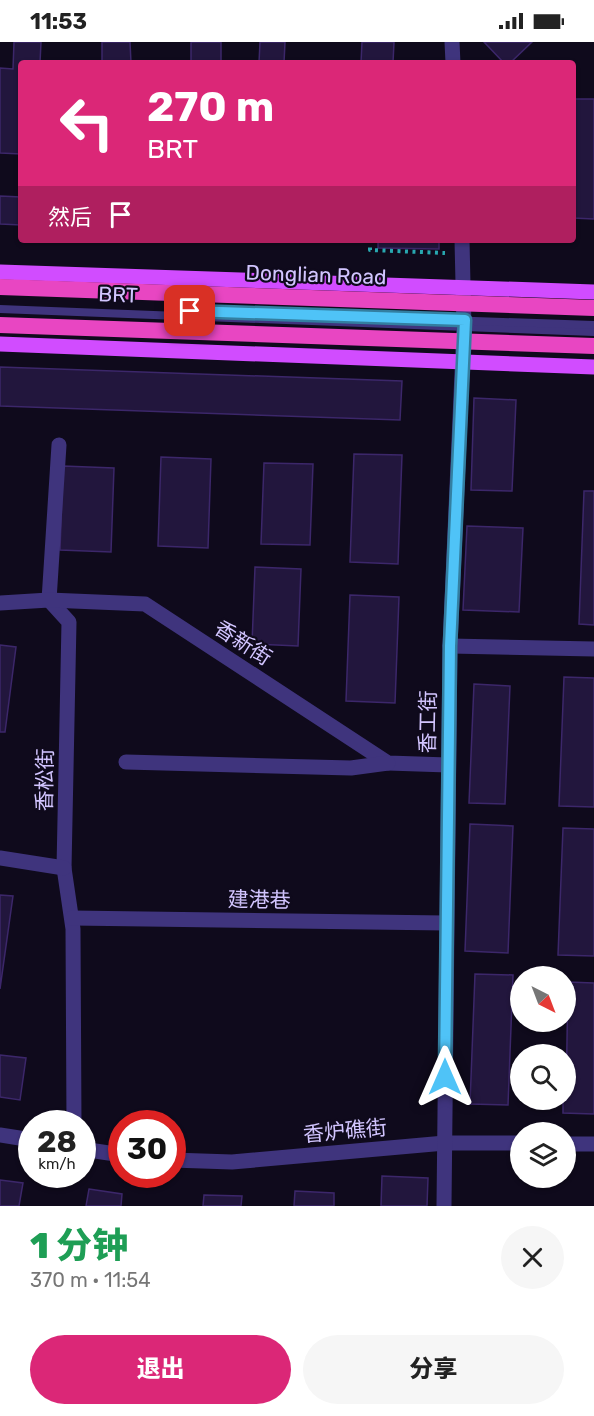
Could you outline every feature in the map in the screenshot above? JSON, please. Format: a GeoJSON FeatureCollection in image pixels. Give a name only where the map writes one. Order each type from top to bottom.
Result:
{"type":"FeatureCollection","features":[{"type":"Feature","properties":{"kind":"highway","name":"Donglian Road"},"geometry":{"type":"LineString","coordinates":[[0,287],[594,308]]}},
{"type":"Feature","properties":{"kind":"highway"},"geometry":{"type":"LineString","coordinates":[[0,326],[594,346]]}},
{"type":"Feature","properties":{"kind":"main road"},"geometry":{"type":"LineString","coordinates":[[0,272],[594,292]]}},
{"type":"Feature","properties":{"kind":"main road"},"geometry":{"type":"LineString","coordinates":[[0,344],[594,367]]}},
{"type":"Feature","properties":{"kind":"street"},"geometry":{"type":"LineString","coordinates":[[452,42],[453,60]]}},
{"type":"Feature","properties":{"kind":"street","name":"香工街"},"geometry":{"type":"LineString","coordinates":[[444,1206],[450,646],[463,362],[462,243]]}},
{"type":"Feature","properties":{"kind":"street"},"geometry":{"type":"LineString","coordinates":[[49,600],[58,445]]}},
{"type":"Feature","properties":{"kind":"street","name":"香新街"},"geometry":{"type":"LineString","coordinates":[[0,603],[49,600],[146,604],[388,763]]}},
{"type":"Feature","properties":{"kind":"street","name":"香松街"},"geometry":{"type":"LineString","coordinates":[[49,600],[69,622],[64,868],[72,918],[74,1110]]}},
{"type":"Feature","properties":{"kind":"street"},"geometry":{"type":"LineString","coordinates":[[450,646],[594,649]]}},
{"type":"Feature","properties":{"kind":"street"},"geometry":{"type":"LineString","coordinates":[[126,762],[351,768],[388,763],[448,765]]}},
{"type":"Feature","properties":{"kind":"street"},"geometry":{"type":"LineString","coordinates":[[0,858],[64,868]]}},
{"type":"Feature","properties":{"kind":"street","name":"建港巷"},"geometry":{"type":"LineString","coordinates":[[72,918],[446,923]]}},
{"type":"Feature","properties":{"kind":"street"},"geometry":{"type":"LineString","coordinates":[[0,1135],[18,1138]]}},
{"type":"Feature","properties":{"kind":"street","name":"香炉礁街"},"geometry":{"type":"LineString","coordinates":[[186,1160],[232,1162],[445,1143],[510,1143]]}},
{"type":"Feature","properties":{"kind":"street"},"geometry":{"type":"LineString","coordinates":[[576,1143],[594,1144]]}},
{"type":"Feature","properties":{"kind":"lane","name":"BRT"},"geometry":{"type":"LineString","coordinates":[[0,303],[464,323],[594,332]]}},
{"type":"Feature","properties":{"kind":"lane","name":"BRT"},"geometry":{"type":"LineString","coordinates":[[0,309],[594,325]]}},
{"type":"Feature","properties":{"kind":"path"},"geometry":{"type":"LineString","coordinates":[[370,243],[370,250],[445,253]]}},
{"type":"Feature","properties":{"kind":"building"},"geometry":{"type":"Polygon","coordinates":[[[14,42],[41,42],[40,60],[18,60],[18,154],[0,153],[0,68],[13,69],[14,42]]]}},
{"type":"Feature","properties":{"kind":"building"},"geometry":{"type":"Polygon","coordinates":[[[102,42],[130,42],[131,60],[102,60],[102,42]]]}},
{"type":"Feature","properties":{"kind":"building"},"geometry":{"type":"Polygon","coordinates":[[[191,42],[221,42],[221,60],[191,60],[191,42]]]}},
{"type":"Feature","properties":{"kind":"building"},"geometry":{"type":"Polygon","coordinates":[[[260,42],[285,42],[284,60],[259,60],[260,42]]]}},
{"type":"Feature","properties":{"kind":"building"},"geometry":{"type":"Polygon","coordinates":[[[362,42],[394,42],[393,60],[361,60],[362,42]]]}},
{"type":"Feature","properties":{"kind":"building"},"geometry":{"type":"Polygon","coordinates":[[[484,42],[532,42],[513,60],[501,60],[484,42]]]}},
{"type":"Feature","properties":{"kind":"building"},"geometry":{"type":"Polygon","coordinates":[[[576,99],[594,99],[594,219],[576,218],[576,99]]]}},
{"type":"Feature","properties":{"kind":"building"},"geometry":{"type":"Polygon","coordinates":[[[0,196],[18,197],[18,225],[0,224],[0,196]]]}},
{"type":"Feature","properties":{"kind":"building"},"geometry":{"type":"Polygon","coordinates":[[[378,243],[439,243],[439,249],[378,248],[378,243]]]}},
{"type":"Feature","properties":{"kind":"building"},"geometry":{"type":"Polygon","coordinates":[[[0,367],[402,381],[400,420],[0,406],[0,367]]]}},
{"type":"Feature","properties":{"kind":"building"},"geometry":{"type":"Polygon","coordinates":[[[474,398],[516,400],[512,491],[471,490],[474,398]]]}},
{"type":"Feature","properties":{"kind":"building"},"geometry":{"type":"Polygon","coordinates":[[[354,454],[402,455],[398,564],[350,562],[354,454]]]}},
{"type":"Feature","properties":{"kind":"building"},"geometry":{"type":"Polygon","coordinates":[[[161,457],[211,459],[208,548],[158,546],[161,457]]]}},
{"type":"Feature","properties":{"kind":"building"},"geometry":{"type":"Polygon","coordinates":[[[264,463],[313,464],[310,545],[261,544],[264,463]]]}},
{"type":"Feature","properties":{"kind":"building"},"geometry":{"type":"Polygon","coordinates":[[[63,466],[114,468],[111,552],[60,550],[63,466]]]}},
{"type":"Feature","properties":{"kind":"building"},"geometry":{"type":"Polygon","coordinates":[[[584,491],[594,491],[594,625],[579,624],[584,491]]]}},
{"type":"Feature","properties":{"kind":"building"},"geometry":{"type":"Polygon","coordinates":[[[467,526],[523,528],[519,612],[463,610],[467,526]]]}},
{"type":"Feature","properties":{"kind":"building"},"geometry":{"type":"Polygon","coordinates":[[[255,567],[301,569],[298,646],[252,644],[255,567]]]}},
{"type":"Feature","properties":{"kind":"building"},"geometry":{"type":"Polygon","coordinates":[[[350,595],[399,597],[395,703],[346,701],[350,595]]]}},
{"type":"Feature","properties":{"kind":"building"},"geometry":{"type":"Polygon","coordinates":[[[0,645],[16,647],[5,732],[0,732],[0,645]]]}},
{"type":"Feature","properties":{"kind":"building"},"geometry":{"type":"Polygon","coordinates":[[[564,677],[594,678],[594,807],[559,806],[564,677]]]}},
{"type":"Feature","properties":{"kind":"building"},"geometry":{"type":"Polygon","coordinates":[[[474,684],[510,686],[505,804],[469,803],[474,684]]]}},
{"type":"Feature","properties":{"kind":"building"},"geometry":{"type":"Polygon","coordinates":[[[470,824],[513,826],[508,953],[465,951],[470,824]]]}},
{"type":"Feature","properties":{"kind":"building"},"geometry":{"type":"Polygon","coordinates":[[[563,828],[594,829],[594,956],[558,955],[563,828]]]}},
{"type":"Feature","properties":{"kind":"building"},"geometry":{"type":"Polygon","coordinates":[[[0,895],[13,896],[0,989],[0,895]]]}},
{"type":"Feature","properties":{"kind":"building"},"geometry":{"type":"Polygon","coordinates":[[[475,974],[510,975],[508,1105],[470,1104],[475,974]]]}},
{"type":"Feature","properties":{"kind":"building"},"geometry":{"type":"Polygon","coordinates":[[[576,982],[594,983],[594,1114],[563,1113],[563,1110],[576,1110],[576,1044],[567,1044],[567,1032],[576,1032],[576,982]]]}},
{"type":"Feature","properties":{"kind":"building"},"geometry":{"type":"Polygon","coordinates":[[[0,1055],[26,1058],[20,1100],[0,1097],[0,1055]]]}},
{"type":"Feature","properties":{"kind":"building"},"geometry":{"type":"Polygon","coordinates":[[[382,1176],[428,1178],[427,1206],[381,1206],[382,1176]]]}},
{"type":"Feature","properties":{"kind":"building"},"geometry":{"type":"Polygon","coordinates":[[[0,1180],[18,1182],[18,1188],[22,1188],[19,1206],[0,1206],[0,1180]]]}},
{"type":"Feature","properties":{"kind":"building"},"geometry":{"type":"Polygon","coordinates":[[[89,1189],[122,1194],[121,1206],[86,1206],[89,1189]]]}},
{"type":"Feature","properties":{"kind":"building"},"geometry":{"type":"Polygon","coordinates":[[[295,1191],[334,1193],[334,1206],[294,1206],[295,1191]]]}},
{"type":"Feature","properties":{"kind":"building"},"geometry":{"type":"Polygon","coordinates":[[[204,1195],[242,1196],[241,1206],[203,1206],[204,1195]]]}},
{"type":"Feature","properties":{"kind":"route"},"geometry":{"type":"LineString","coordinates":[[190,311],[465,320],[450,646],[445,1077]]}}]}
